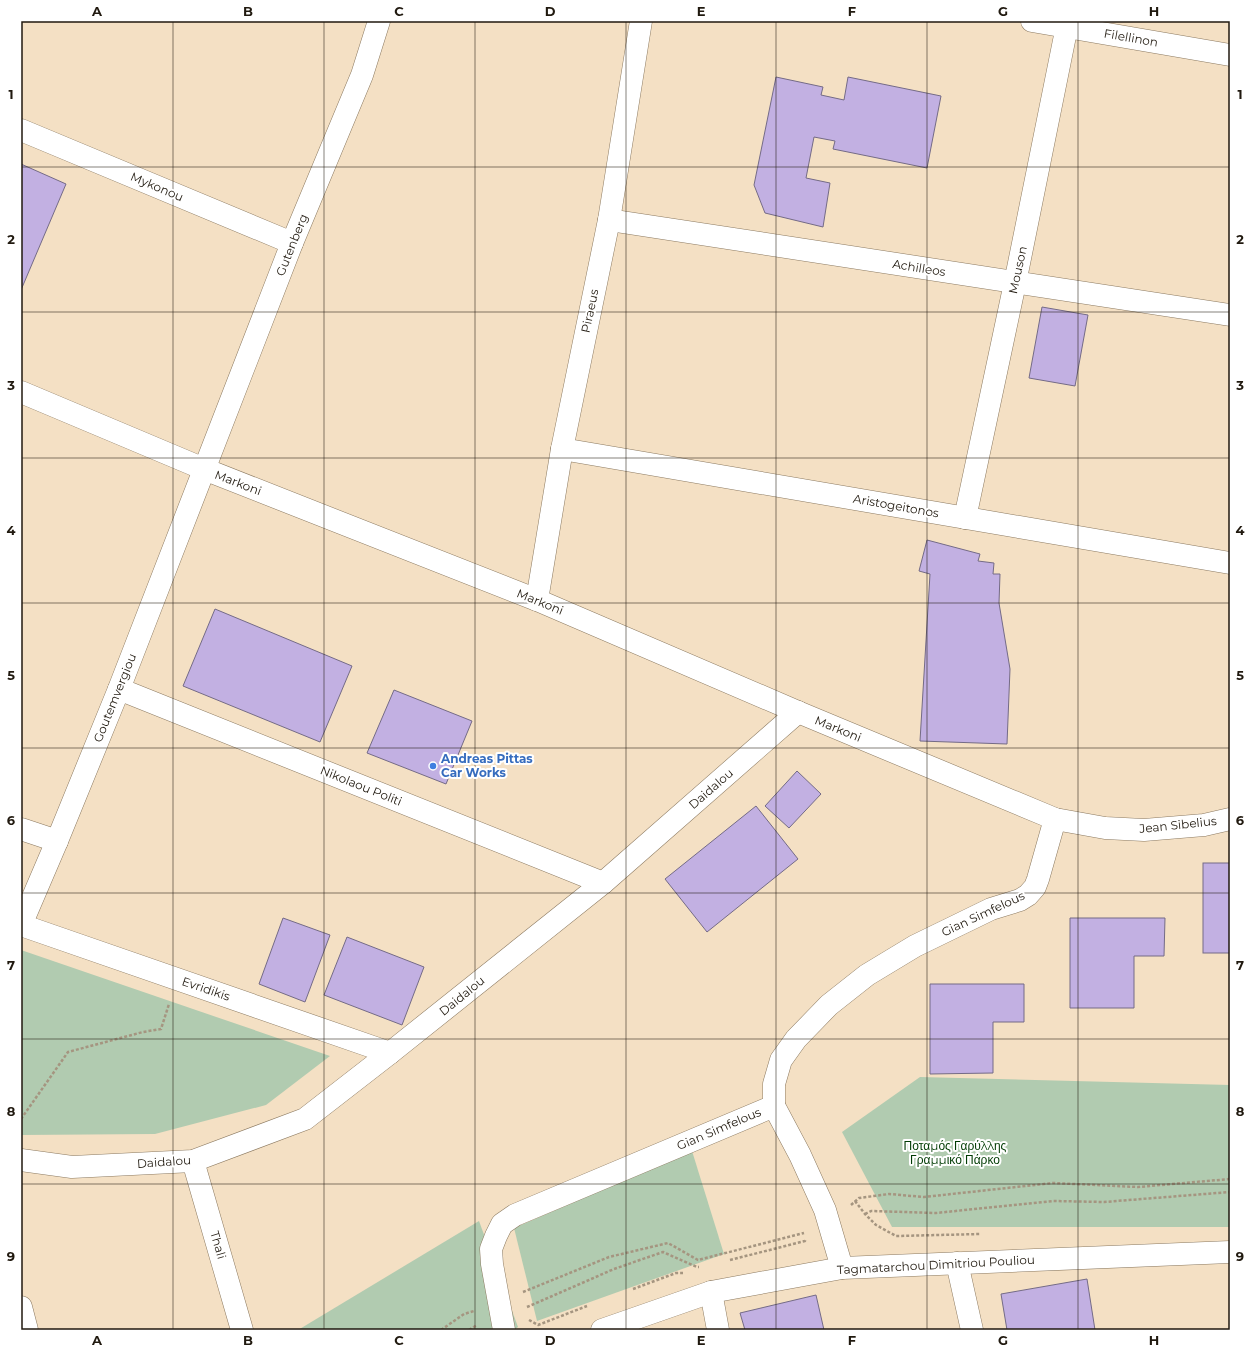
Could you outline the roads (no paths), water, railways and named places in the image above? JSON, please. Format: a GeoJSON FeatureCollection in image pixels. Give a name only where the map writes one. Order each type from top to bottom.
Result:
{"type":"FeatureCollection","features":[{"type":"Feature","properties":{"kind":"street","name":"Gutenberg"},"geometry":{"type":"LineString","coordinates":[[204,469],[292,243],[362,75],[379,21]]}},
{"type":"Feature","properties":{"kind":"street","name":"Piraeus"},"geometry":{"type":"LineString","coordinates":[[537,600],[562,449],[609,220],[641,21]]}},
{"type":"Feature","properties":{"kind":"street","name":"Filellinon"},"geometry":{"type":"LineString","coordinates":[[1032,21],[1067,24],[1230,55]]}},
{"type":"Feature","properties":{"kind":"street","name":"Mouson"},"geometry":{"type":"LineString","coordinates":[[965,518],[1015,282],[1067,24]]}},
{"type":"Feature","properties":{"kind":"street","name":"Mykonou"},"geometry":{"type":"LineString","coordinates":[[21,130],[292,243]]}},
{"type":"Feature","properties":{"kind":"street","name":"Achilleos"},"geometry":{"type":"LineString","coordinates":[[609,220],[1230,315]]}},
{"type":"Feature","properties":{"kind":"street","name":"Markoni"},"geometry":{"type":"LineString","coordinates":[[21,392],[204,469],[537,600],[798,712],[1055,819]]}},
{"type":"Feature","properties":{"kind":"street","name":"Aristogeitonos"},"geometry":{"type":"LineString","coordinates":[[562,449],[1230,563]]}},
{"type":"Feature","properties":{"kind":"street","name":"Goutemvergiou"},"geometry":{"type":"LineString","coordinates":[[21,925],[119,689],[204,469]]}},
{"type":"Feature","properties":{"kind":"street","name":"Nikolaou Politi"},"geometry":{"type":"LineString","coordinates":[[119,689],[603,883]]}},
{"type":"Feature","properties":{"kind":"street","name":"Daidalou"},"geometry":{"type":"LineString","coordinates":[[21,1160],[72,1167],[193,1161],[305,1119],[603,883],[798,712]]}},
{"type":"Feature","properties":{"kind":"street","name":"Jean Sibelius"},"geometry":{"type":"LineString","coordinates":[[1055,819],[1105,828],[1144,830],[1204,825],[1230,819]]}},
{"type":"Feature","properties":{"kind":"street","name":"Gian Simfelous"},"geometry":{"type":"LineString","coordinates":[[504,1330],[491,1256],[491,1249],[502,1224],[515,1215],[774,1106],[774,1084],[781,1060],[796,1039],[828,1005],[867,975],[915,946],[991,909],[1020,900],[1028,895],[1035,887],[1038,879],[1055,819]]}},
{"type":"Feature","properties":{"kind":"street"},"geometry":{"type":"LineString","coordinates":[[21,829],[57,841]]}},
{"type":"Feature","properties":{"kind":"street","name":"Evridikis"},"geometry":{"type":"LineString","coordinates":[[21,925],[390,1053]]}},
{"type":"Feature","properties":{"kind":"street"},"geometry":{"type":"LineString","coordinates":[[774,1106],[800,1155],[824,1210],[842,1268]]}},
{"type":"Feature","properties":{"kind":"street","name":"Thali"},"geometry":{"type":"LineString","coordinates":[[193,1161],[242,1330]]}},
{"type":"Feature","properties":{"kind":"street","name":"Tagmatarchou Dimitriou Pouliou"},"geometry":{"type":"LineString","coordinates":[[602,1330],[711,1292],[842,1268],[957,1262],[1230,1252]]}},
{"type":"Feature","properties":{"kind":"street"},"geometry":{"type":"LineString","coordinates":[[957,1262],[972,1330]]}},
{"type":"Feature","properties":{"kind":"street"},"geometry":{"type":"LineString","coordinates":[[711,1292],[718,1330]]}},
{"type":"Feature","properties":{"kind":"street"},"geometry":{"type":"LineString","coordinates":[[21,1306],[27,1330]]}},
{"type":"Feature","properties":{"kind":"place","name":"Andreas Pittas Car Works"},"geometry":{"type":"Point","coordinates":[433,766]}},
{"type":"Feature","properties":{"kind":"park label","name":"Ποταμός Γαρύλλης Γραμμικό Πάρκο"},"geometry":{"type":"Point","coordinates":[955,1153]}}]}
